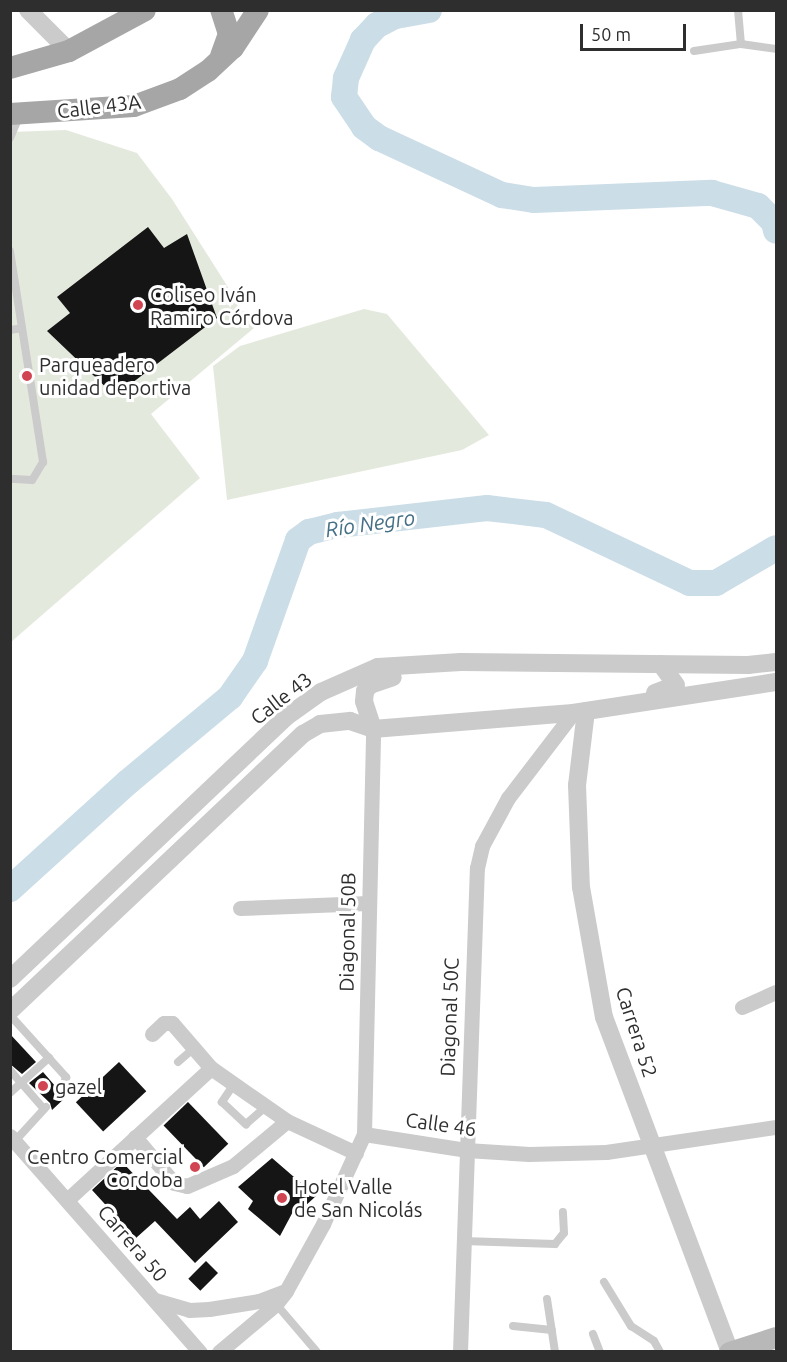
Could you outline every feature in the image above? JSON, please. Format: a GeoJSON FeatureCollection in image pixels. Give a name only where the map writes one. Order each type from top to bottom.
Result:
{"type":"FeatureCollection","features":[{"type":"Feature","properties":{"kind":"main road"},"geometry":{"type":"LineString","coordinates":[[10,68],[69,51],[145,10]]}},
{"type":"Feature","properties":{"kind":"main road"},"geometry":{"type":"LineString","coordinates":[[215,65],[225,51],[229,34],[221,10]]}},
{"type":"Feature","properties":{"kind":"main road","name":"Calle 43A"},"geometry":{"type":"LineString","coordinates":[[15,114],[134,106],[180,89],[215,65],[233,48],[258,10]]}},
{"type":"Feature","properties":{"kind":"main road"},"geometry":{"type":"LineString","coordinates":[[730,1351],[777,1337]]}},
{"type":"Feature","properties":{"kind":"street"},"geometry":{"type":"LineString","coordinates":[[28,10],[69,51]]}},
{"type":"Feature","properties":{"kind":"street"},"geometry":{"type":"LineString","coordinates":[[374,729],[363,701],[365,691],[383,678],[518,669],[535,662]]}},
{"type":"Feature","properties":{"kind":"street","name":"Calle 43"},"geometry":{"type":"LineString","coordinates":[[10,979],[286,717],[321,692],[378,667],[535,662],[661,664],[777,662]]}},
{"type":"Feature","properties":{"kind":"street"},"geometry":{"type":"LineString","coordinates":[[611,707],[621,699],[674,689],[675,680],[661,664]]}},
{"type":"Feature","properties":{"kind":"street"},"geometry":{"type":"LineString","coordinates":[[10,1011],[303,734],[320,724],[337,721],[374,729],[580,712],[777,682]]}},
{"type":"Feature","properties":{"kind":"street","name":"Carrera 52"},"geometry":{"type":"LineString","coordinates":[[580,712],[577,785],[580,887],[604,1017],[730,1351]]}},
{"type":"Feature","properties":{"kind":"street","name":"Diagonal 50C"},"geometry":{"type":"LineString","coordinates":[[460,1352],[476,886],[482,846],[507,798],[580,712]]}},
{"type":"Feature","properties":{"kind":"street","name":"Diagonal 50B"},"geometry":{"type":"LineString","coordinates":[[364,1134],[374,729]]}},
{"type":"Feature","properties":{"kind":"street"},"geometry":{"type":"LineString","coordinates":[[240,908],[368,903]]}},
{"type":"Feature","properties":{"kind":"street"},"geometry":{"type":"LineString","coordinates":[[742,1007],[777,992]]}},
{"type":"Feature","properties":{"kind":"street"},"geometry":{"type":"LineString","coordinates":[[152,1034],[164,1023],[172,1023],[211,1068],[287,1121],[356,1153]]}},
{"type":"Feature","properties":{"kind":"street"},"geometry":{"type":"LineString","coordinates":[[67,1200],[211,1068]]}},
{"type":"Feature","properties":{"kind":"street"},"geometry":{"type":"LineString","coordinates":[[135,1137],[174,1183],[187,1186],[233,1166],[287,1121]]}},
{"type":"Feature","properties":{"kind":"street","name":"Calle 46"},"geometry":{"type":"LineString","coordinates":[[364,1134],[466,1150],[529,1154],[606,1152],[777,1127]]}},
{"type":"Feature","properties":{"kind":"street"},"geometry":{"type":"LineString","coordinates":[[219,1352],[276,1304],[286,1291],[364,1134]]}},
{"type":"Feature","properties":{"kind":"street","name":"Carrera 50"},"geometry":{"type":"LineString","coordinates":[[13,1139],[200,1352]]}},
{"type":"Feature","properties":{"kind":"street"},"geometry":{"type":"LineString","coordinates":[[155,1300],[189,1310],[208,1309],[259,1301],[286,1291]]}},
{"type":"Feature","properties":{"kind":"lane"},"geometry":{"type":"LineString","coordinates":[[738,10],[741,44]]}},
{"type":"Feature","properties":{"kind":"lane"},"geometry":{"type":"LineString","coordinates":[[694,51],[741,44],[777,49]]}},
{"type":"Feature","properties":{"kind":"lane"},"geometry":{"type":"LineString","coordinates":[[10,138],[15,114]]}},
{"type":"Feature","properties":{"kind":"lane"},"geometry":{"type":"LineString","coordinates":[[10,251],[43,462],[32,480],[10,479]]}},
{"type":"Feature","properties":{"kind":"lane"},"geometry":{"type":"LineString","coordinates":[[10,330],[22,328]]}},
{"type":"Feature","properties":{"kind":"lane"},"geometry":{"type":"LineString","coordinates":[[10,1015],[66,1077],[61,1092]]}},
{"type":"Feature","properties":{"kind":"lane"},"geometry":{"type":"LineString","coordinates":[[178,1062],[194,1048]]}},
{"type":"Feature","properties":{"kind":"lane"},"geometry":{"type":"LineString","coordinates":[[10,1093],[49,1058]]}},
{"type":"Feature","properties":{"kind":"lane"},"geometry":{"type":"LineString","coordinates":[[10,1070],[46,1107],[13,1139]]}},
{"type":"Feature","properties":{"kind":"lane"},"geometry":{"type":"LineString","coordinates":[[234,1084],[222,1102],[246,1124],[267,1106]]}},
{"type":"Feature","properties":{"kind":"lane"},"geometry":{"type":"LineString","coordinates":[[463,1241],[555,1244],[564,1233],[563,1212]]}},
{"type":"Feature","properties":{"kind":"lane"},"geometry":{"type":"LineString","coordinates":[[604,1282],[631,1326],[654,1341],[660,1352]]}},
{"type":"Feature","properties":{"kind":"lane"},"geometry":{"type":"LineString","coordinates":[[547,1299],[555,1352]]}},
{"type":"Feature","properties":{"kind":"lane"},"geometry":{"type":"LineString","coordinates":[[276,1304],[317,1352]]}},
{"type":"Feature","properties":{"kind":"lane"},"geometry":{"type":"LineString","coordinates":[[513,1326],[552,1330]]}},
{"type":"Feature","properties":{"kind":"lane"},"geometry":{"type":"LineString","coordinates":[[593,1334],[600,1352]]}},
{"type":"Feature","properties":{"kind":"shaded area"},"geometry":{"type":"Polygon","coordinates":[[[66,130],[137,153],[172,199],[254,328],[151,414],[200,478],[11,642],[10,132],[66,130]]]}},
{"type":"Feature","properties":{"kind":"shaded area"},"geometry":{"type":"Polygon","coordinates":[[[364,309],[387,314],[489,435],[462,450],[227,500],[213,366],[240,346],[364,309]]]}},
{"type":"Feature","properties":{"kind":"building","name":"Coliseo Iván Ramiro Córdova"},"geometry":{"type":"Polygon","coordinates":[[[148,227],[164,248],[187,234],[217,318],[115,396],[47,331],[70,313],[57,297],[148,227]]]}},
{"type":"Feature","properties":{"kind":"building"},"geometry":{"type":"Polygon","coordinates":[[[10,1034],[36,1062],[22,1074],[10,1064],[10,1034]]]}},
{"type":"Feature","properties":{"kind":"building"},"geometry":{"type":"Polygon","coordinates":[[[119,1062],[146,1091],[103,1131],[76,1102],[119,1062]]]}},
{"type":"Feature","properties":{"kind":"building","name":"gazel"},"geometry":{"type":"Polygon","coordinates":[[[43,1072],[56,1087],[57,1096],[66,1097],[52,1110],[50,1103],[29,1083],[43,1072]]]}},
{"type":"Feature","properties":{"kind":"building"},"geometry":{"type":"Polygon","coordinates":[[[188,1102],[228,1144],[204,1167],[164,1126],[188,1102]]]}},
{"type":"Feature","properties":{"kind":"building","name":"Hotel Valle de San Nicolás"},"geometry":{"type":"Polygon","coordinates":[[[272,1158],[316,1196],[303,1208],[296,1206],[280,1236],[248,1209],[253,1201],[238,1187],[272,1158]]]}},
{"type":"Feature","properties":{"kind":"building"},"geometry":{"type":"Polygon","coordinates":[[[122,1162],[177,1219],[190,1207],[200,1219],[219,1201],[238,1222],[195,1263],[155,1221],[136,1238],[92,1190],[122,1162]]]}},
{"type":"Feature","properties":{"kind":"building"},"geometry":{"type":"Polygon","coordinates":[[[206,1261],[218,1273],[200,1291],[188,1279],[206,1261]]]}},
{"type":"Feature","properties":{"kind":"waterway","name":"Río Negro"},"geometry":{"type":"LineString","coordinates":[[429,10],[395,16],[377,25],[363,40],[346,78],[344,97],[364,127],[379,138],[502,195],[534,200],[712,193],[758,206],[774,222],[776,231]]}},
{"type":"Feature","properties":{"kind":"waterway","name":"Río Negro"},"geometry":{"type":"LineString","coordinates":[[10,889],[128,782],[230,697],[255,661],[298,540],[309,532],[338,525],[487,508],[546,515],[690,583],[716,583],[776,548]]}},
{"type":"Feature","properties":{"kind":"place","name":"Coliseo Iván Ramiro Córdova"},"geometry":{"type":"Point","coordinates":[138,305]}},
{"type":"Feature","properties":{"kind":"place","name":"Parqueadero unidad deportiva"},"geometry":{"type":"Point","coordinates":[27,376]}},
{"type":"Feature","properties":{"kind":"place","name":"gazel"},"geometry":{"type":"Point","coordinates":[43,1086]}},
{"type":"Feature","properties":{"kind":"place","name":"Centro Comercial Cordoba"},"geometry":{"type":"Point","coordinates":[195,1167]}},
{"type":"Feature","properties":{"kind":"place","name":"Hotel Valle de San Nicolás"},"geometry":{"type":"Point","coordinates":[282,1198]}}]}
